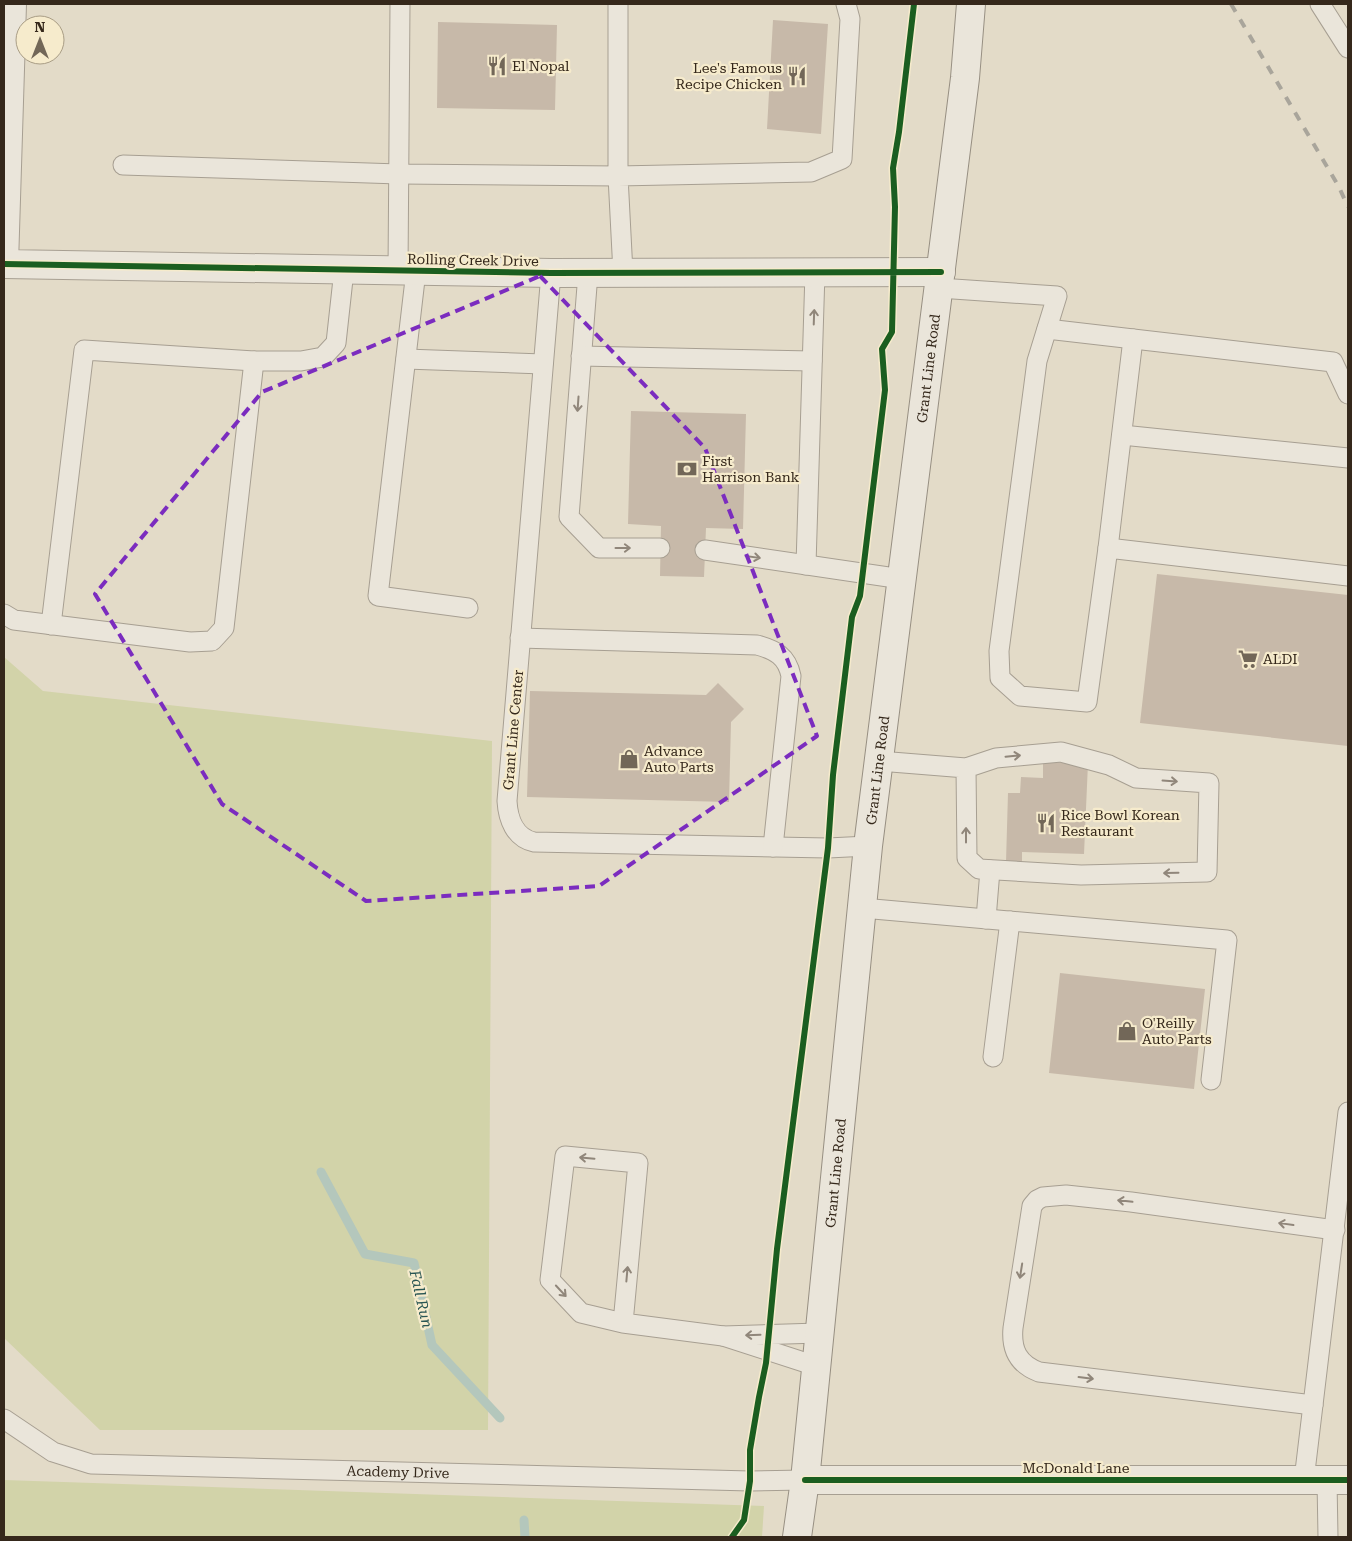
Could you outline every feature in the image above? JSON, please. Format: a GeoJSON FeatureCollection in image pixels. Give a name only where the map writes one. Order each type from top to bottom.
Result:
{"type":"FeatureCollection","features":[{"type":"Feature","properties":{"kind":"street"},"geometry":{"type":"LineString","coordinates":[[4,265],[6,141],[12,4]]}},
{"type":"Feature","properties":{"kind":"street","name":"Grant Line Road"},"geometry":{"type":"LineString","coordinates":[[797,1537],[868,846],[965,78],[971,4]]}},
{"type":"Feature","properties":{"kind":"street","name":"Rolling Creek Drive"},"geometry":{"type":"LineString","coordinates":[[4,265],[551,273],[815,272],[940,280]]}},
{"type":"Feature","properties":{"kind":"street","name":"McDonald Lane"},"geometry":{"type":"LineString","coordinates":[[804,1480],[1326,1480]]}},
{"type":"Feature","properties":{"kind":"lane"},"geometry":{"type":"LineString","coordinates":[[400,4],[399,174],[407,271],[406,359],[378,596],[468,608]]}},
{"type":"Feature","properties":{"kind":"lane"},"geometry":{"type":"LineString","coordinates":[[618,4],[618,176],[623,273]]}},
{"type":"Feature","properties":{"kind":"lane"},"geometry":{"type":"LineString","coordinates":[[123,165],[399,174],[618,176],[811,172],[842,159],[850,19],[846,4]]}},
{"type":"Feature","properties":{"kind":"lane"},"geometry":{"type":"LineString","coordinates":[[1320,4],[1347,44]]}},
{"type":"Feature","properties":{"kind":"lane"},"geometry":{"type":"LineString","coordinates":[[51,625],[84,350],[254,361],[301,361],[323,356],[336,343],[344,270]]}},
{"type":"Feature","properties":{"kind":"lane"},"geometry":{"type":"LineString","coordinates":[[806,565],[815,272]]}},
{"type":"Feature","properties":{"kind":"lane","name":"Grant Line Center"},"geometry":{"type":"LineString","coordinates":[[551,273],[507,801],[510,820],[520,836],[525,840],[534,842],[828,848],[868,846]]}},
{"type":"Feature","properties":{"kind":"lane"},"geometry":{"type":"LineString","coordinates":[[588,273],[569,517],[599,548],[660,548]]}},
{"type":"Feature","properties":{"kind":"lane"},"geometry":{"type":"LineString","coordinates":[[940,280],[1056,296],[1037,361],[999,650],[1000,678],[1020,696],[1088,702],[1134,339]]}},
{"type":"Feature","properties":{"kind":"lane"},"geometry":{"type":"LineString","coordinates":[[1047,329],[1333,362],[1348,394]]}},
{"type":"Feature","properties":{"kind":"lane"},"geometry":{"type":"LineString","coordinates":[[582,356],[812,361]]}},
{"type":"Feature","properties":{"kind":"lane"},"geometry":{"type":"LineString","coordinates":[[406,359],[543,364]]}},
{"type":"Feature","properties":{"kind":"lane"},"geometry":{"type":"LineString","coordinates":[[4,614],[14,620],[51,625],[190,642],[212,641],[224,628],[254,361]]}},
{"type":"Feature","properties":{"kind":"lane"},"geometry":{"type":"LineString","coordinates":[[1122,435],[1348,458]]}},
{"type":"Feature","properties":{"kind":"lane"},"geometry":{"type":"LineString","coordinates":[[1108,548],[1348,576]]}},
{"type":"Feature","properties":{"kind":"lane"},"geometry":{"type":"LineString","coordinates":[[705,550],[902,579]]}},
{"type":"Feature","properties":{"kind":"lane"},"geometry":{"type":"LineString","coordinates":[[520,638],[756,645],[783,658],[789,666],[791,676],[773,847]]}},
{"type":"Feature","properties":{"kind":"lane"},"geometry":{"type":"LineString","coordinates":[[879,761],[966,768],[996,758],[1061,752],[1109,765],[1136,778],[1209,783],[1207,872],[1081,875],[979,869],[966,858],[966,768]]}},
{"type":"Feature","properties":{"kind":"lane"},"geometry":{"type":"LineString","coordinates":[[986,919],[990,870]]}},
{"type":"Feature","properties":{"kind":"lane"},"geometry":{"type":"LineString","coordinates":[[862,908],[1227,940],[1211,1080]]}},
{"type":"Feature","properties":{"kind":"lane"},"geometry":{"type":"LineString","coordinates":[[993,1057],[1010,921]]}},
{"type":"Feature","properties":{"kind":"lane"},"geometry":{"type":"LineString","coordinates":[[1328,1537],[1326,1480],[1313,1405],[1348,1112]]}},
{"type":"Feature","properties":{"kind":"lane"},"geometry":{"type":"LineString","coordinates":[[623,1323],[638,1163],[565,1156],[550,1280],[582,1314],[623,1323],[723,1336],[819,1333]]}},
{"type":"Feature","properties":{"kind":"lane"},"geometry":{"type":"LineString","coordinates":[[1313,1405],[1039,1372],[1024,1364],[1016,1354],[1012,1346],[1012,1328],[1032,1206],[1037,1200],[1044,1197],[1066,1195],[1131,1202],[1334,1230]]}},
{"type":"Feature","properties":{"kind":"lane"},"geometry":{"type":"LineString","coordinates":[[723,1336],[816,1366]]}},
{"type":"Feature","properties":{"kind":"lane","name":"Academy Drive"},"geometry":{"type":"LineString","coordinates":[[4,1419],[53,1452],[91,1464],[750,1481],[804,1480]]}},
{"type":"Feature","properties":{"kind":"highlighted area"},"geometry":{"type":"Polygon","coordinates":[[[540,276],[705,448],[817,736],[599,886],[366,901],[222,804],[95,594],[262,392],[540,276]]]}},
{"type":"Feature","properties":{"kind":"green space"},"geometry":{"type":"Polygon","coordinates":[[[4,657],[43,691],[492,741],[488,1430],[100,1430],[4,1338],[4,657]]]}},
{"type":"Feature","properties":{"kind":"green space"},"geometry":{"type":"Polygon","coordinates":[[[4,1480],[764,1506],[762,1537],[4,1537],[4,1480]]]}},
{"type":"Feature","properties":{"kind":"building","name":"Lee's Famous Recipe Chicken"},"geometry":{"type":"Polygon","coordinates":[[[773,20],[828,24],[821,134],[767,129],[773,20]]]}},
{"type":"Feature","properties":{"kind":"building","name":"El Nopal"},"geometry":{"type":"Polygon","coordinates":[[[438,22],[557,25],[555,110],[437,108],[438,22]]]}},
{"type":"Feature","properties":{"kind":"building","name":"First Harrison Bank"},"geometry":{"type":"Polygon","coordinates":[[[631,411],[746,414],[743,529],[706,528],[704,577],[660,576],[661,526],[628,524],[631,411]]]}},
{"type":"Feature","properties":{"kind":"building","name":"ALDI"},"geometry":{"type":"Polygon","coordinates":[[[1157,574],[1348,595],[1348,746],[1140,723],[1157,574]]]}},
{"type":"Feature","properties":{"kind":"building","name":"Advance Auto Parts"},"geometry":{"type":"Polygon","coordinates":[[[718,683],[744,709],[731,722],[729,802],[527,797],[530,691],[706,695],[718,683]]]}},
{"type":"Feature","properties":{"kind":"building","name":"Rice Bowl Korean Restaurant"},"geometry":{"type":"Polygon","coordinates":[[[1043,762],[1088,763],[1084,854],[1022,852],[1022,863],[1006,862],[1008,793],[1020,793],[1021,777],[1043,778],[1043,762]]]}},
{"type":"Feature","properties":{"kind":"building","name":"O'Reilly Auto Parts"},"geometry":{"type":"Polygon","coordinates":[[[1060,973],[1205,989],[1194,1089],[1049,1073],[1060,973]]]}},
{"type":"Feature","properties":{"kind":"waterway","name":"Fall Run"},"geometry":{"type":"LineString","coordinates":[[321,1172],[365,1254],[414,1263],[432,1345],[500,1418]]}},
{"type":"Feature","properties":{"kind":"waterway","name":"Fall Run"},"geometry":{"type":"LineString","coordinates":[[524,1520],[525,1537]]}},
{"type":"Feature","properties":{"kind":"railway"},"geometry":{"type":"LineString","coordinates":[[1231,4],[1339,187],[1348,207]]}},
{"type":"Feature","properties":{"kind":"cycle path"},"geometry":{"type":"LineString","coordinates":[[732,1537],[744,1520],[750,1481],[750,1450],[766,1363],[777,1249],[828,848],[833,775],[852,617],[860,596],[885,390],[882,349],[892,332],[895,207],[893,168],[914,4]]}},
{"type":"Feature","properties":{"kind":"cycle path"},"geometry":{"type":"LineString","coordinates":[[4,264],[551,273],[941,272]]}},
{"type":"Feature","properties":{"kind":"cycle path"},"geometry":{"type":"LineString","coordinates":[[805,1480],[1348,1480]]}},
{"type":"Feature","properties":{"kind":"place","name":"El Nopal"},"geometry":{"type":"Point","coordinates":[497,66]}},
{"type":"Feature","properties":{"kind":"place","name":"Lee's Famous Recipe Chicken"},"geometry":{"type":"Point","coordinates":[797,76]}},
{"type":"Feature","properties":{"kind":"place","name":"First Harrison Bank"},"geometry":{"type":"Point","coordinates":[687,469]}},
{"type":"Feature","properties":{"kind":"place","name":"ALDI"},"geometry":{"type":"Point","coordinates":[1248,659]}},
{"type":"Feature","properties":{"kind":"place","name":"Advance Auto Parts"},"geometry":{"type":"Point","coordinates":[629,759]}},
{"type":"Feature","properties":{"kind":"place","name":"Rice Bowl Korean Restaurant"},"geometry":{"type":"Point","coordinates":[1046,823]}},
{"type":"Feature","properties":{"kind":"place","name":"O'Reilly Auto Parts"},"geometry":{"type":"Point","coordinates":[1127,1031]}}]}
